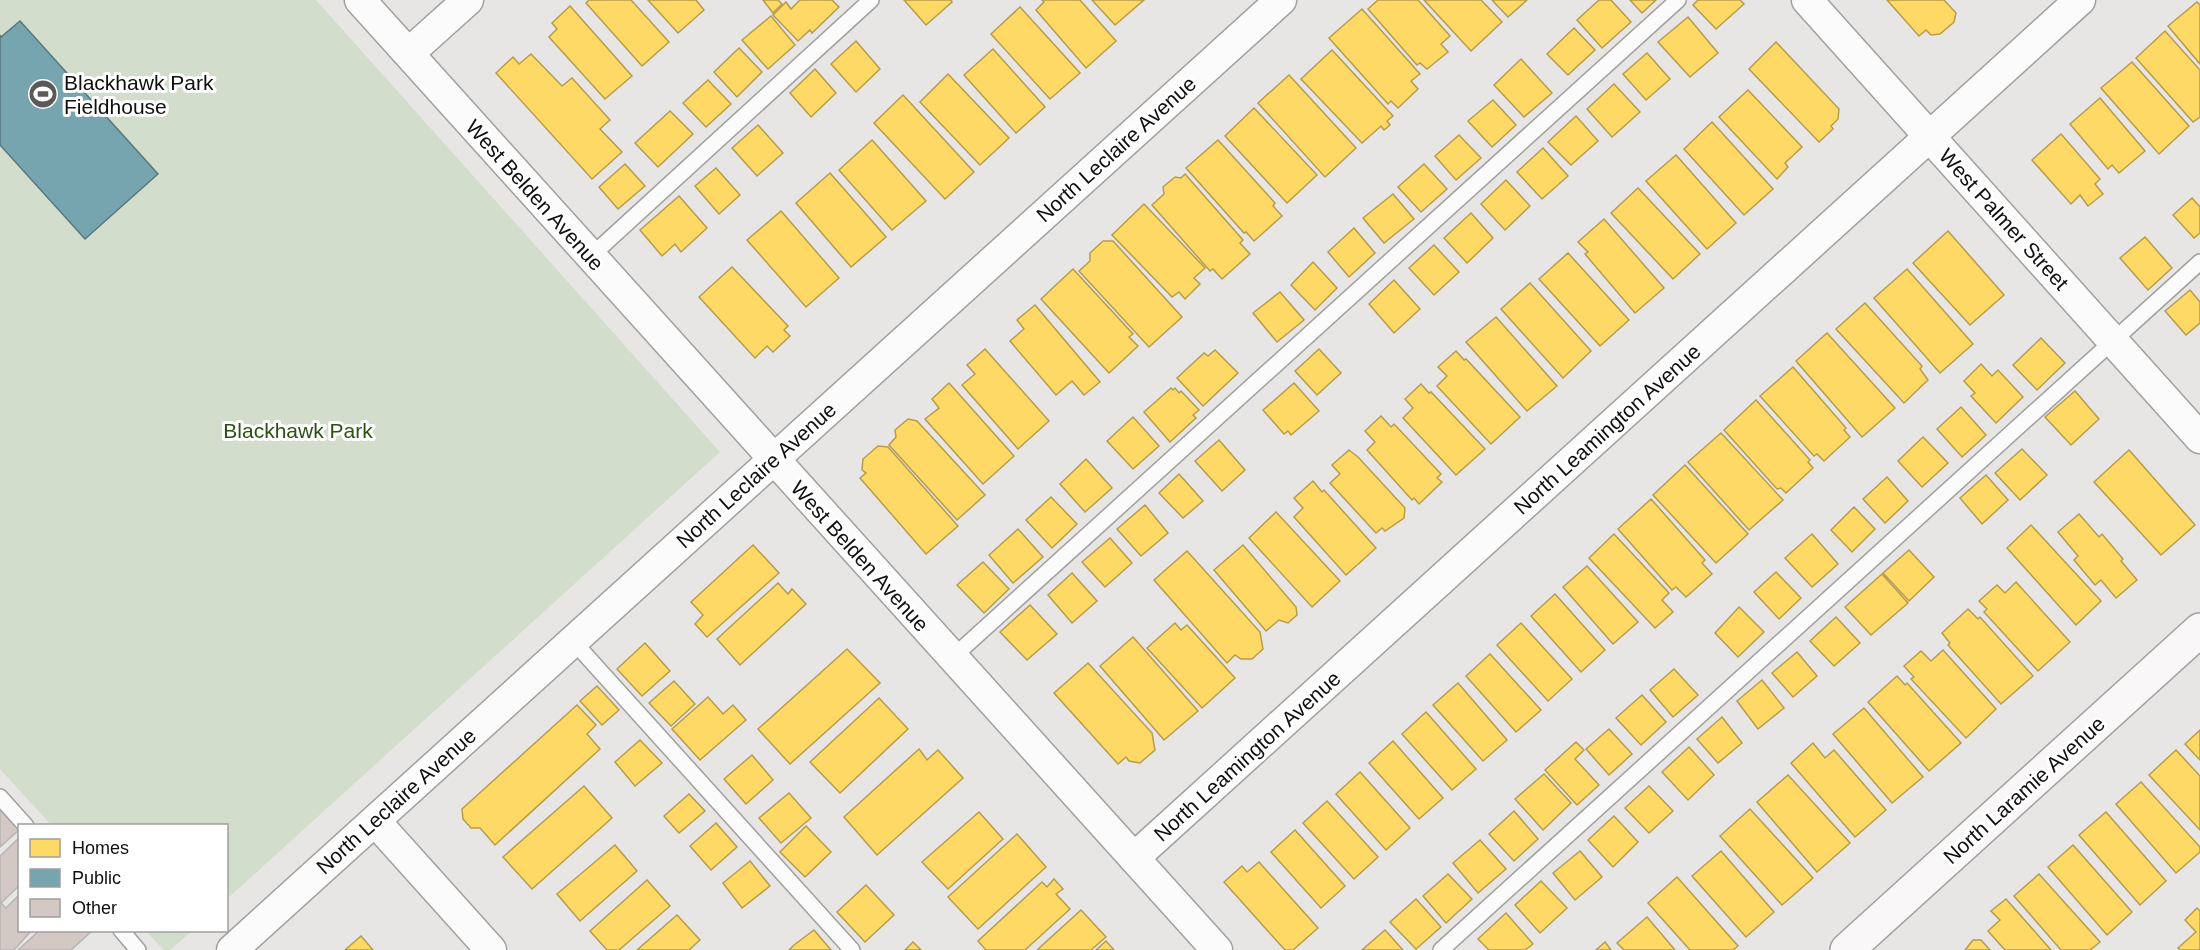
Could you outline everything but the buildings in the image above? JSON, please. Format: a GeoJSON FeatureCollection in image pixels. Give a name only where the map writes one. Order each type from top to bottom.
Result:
{"type":"FeatureCollection","features":[{"type":"Feature","properties":{"kind":"street","name":"West Belden Avenue"},"geometry":{"type":"LineString","coordinates":[[360,0],[1217,950]]}},
{"type":"Feature","properties":{"kind":"street"},"geometry":{"type":"LineString","coordinates":[[409,53],[468,0]]}},
{"type":"Feature","properties":{"kind":"street","name":"North Leclaire Avenue"},"geometry":{"type":"LineString","coordinates":[[232,950],[1281,0]]}},
{"type":"Feature","properties":{"kind":"street","name":"West Palmer Street"},"geometry":{"type":"LineString","coordinates":[[1807,0],[2200,438]]}},
{"type":"Feature","properties":{"kind":"street","name":"North Leamington Avenue"},"geometry":{"type":"LineString","coordinates":[[1134,858],[2080,0]]}},
{"type":"Feature","properties":{"kind":"street","name":"North Laramie Avenue"},"geometry":{"type":"LineString","coordinates":[[1848,950],[2200,630]]}},
{"type":"Feature","properties":{"kind":"street"},"geometry":{"type":"LineString","coordinates":[[375,821],[491,950]]}},
{"type":"Feature","properties":{"kind":"lane"},"geometry":{"type":"LineString","coordinates":[[590,257],[871,0]]}},
{"type":"Feature","properties":{"kind":"lane"},"geometry":{"type":"LineString","coordinates":[[952,657],[1678,0]]}},
{"type":"Feature","properties":{"kind":"lane"},"geometry":{"type":"LineString","coordinates":[[1441,950],[2200,262]]}},
{"type":"Feature","properties":{"kind":"lane"},"geometry":{"type":"LineString","coordinates":[[573,641],[852,950]]}},
{"type":"Feature","properties":{"kind":"lane"},"geometry":{"type":"LineString","coordinates":[[0,797],[25,824]]}},
{"type":"Feature","properties":{"kind":"lane"},"geometry":{"type":"LineString","coordinates":[[123,932],[138,950]]}},
{"type":"Feature","properties":{"kind":"green space","name":"Blackhawk Park"},"geometry":{"type":"Polygon","coordinates":[[[0,0],[316,0],[720,452],[228,898],[228,824],[50,824],[0,769],[0,0]]]}},
{"type":"Feature","properties":{"kind":"green space"},"geometry":{"type":"Polygon","coordinates":[[[147,932],[191,932],[170,950],[164,950],[147,932]]]}},
{"type":"Feature","properties":{"kind":"place","name":"Blackhawk Park Fieldhouse"},"geometry":{"type":"Point","coordinates":[43,94]}}]}
